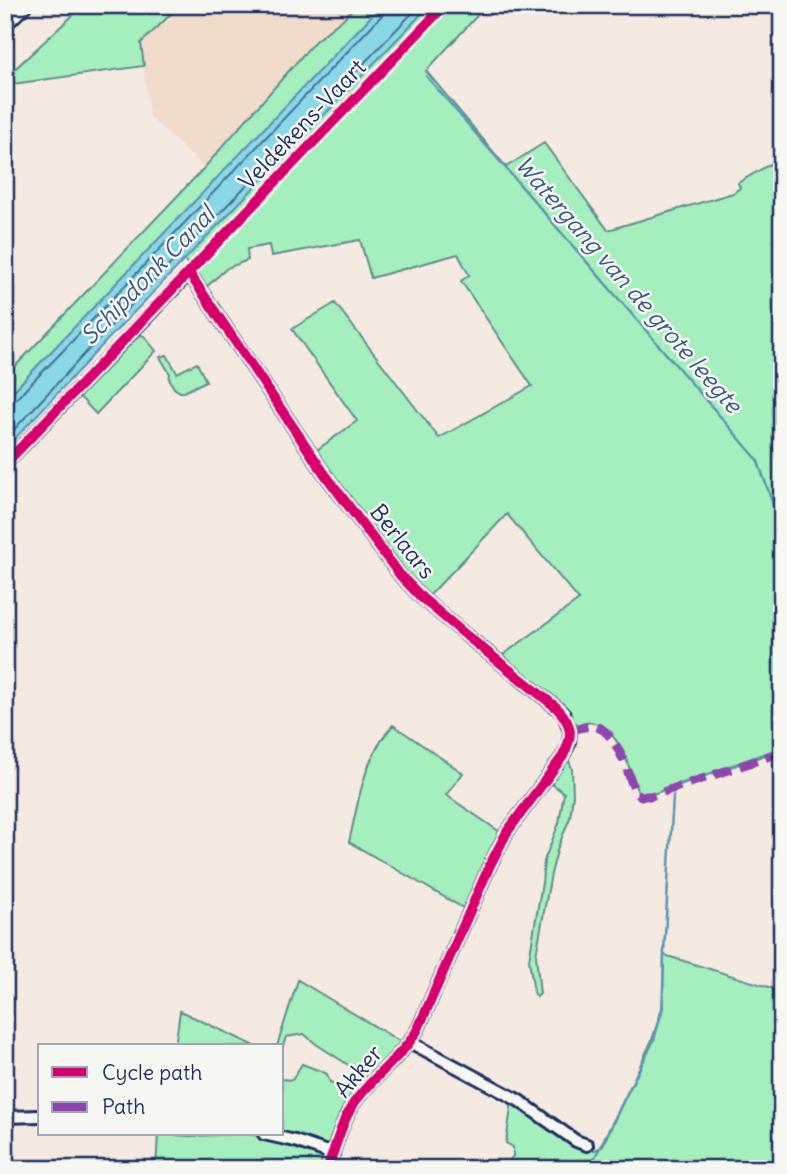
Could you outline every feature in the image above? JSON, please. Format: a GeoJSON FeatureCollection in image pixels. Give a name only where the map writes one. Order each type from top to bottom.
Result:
{"type":"FeatureCollection","features":[{"type":"Feature","properties":{"kind":"main road"},"geometry":{"type":"LineString","coordinates":[[5,23],[24,5]]}},
{"type":"Feature","properties":{"kind":"street","name":"Berlaars"},"geometry":{"type":"LineString","coordinates":[[5,464],[189,272],[324,473],[400,575],[467,636],[543,695],[564,715],[570,730],[569,744],[564,756],[507,832],[411,1042]]}},
{"type":"Feature","properties":{"kind":"street","name":"Akker"},"geometry":{"type":"LineString","coordinates":[[327,1169],[354,1104],[411,1042],[518,1100],[576,1141],[587,1145]]}},
{"type":"Feature","properties":{"kind":"street"},"geometry":{"type":"LineString","coordinates":[[5,1117],[38,1116]]}},
{"type":"Feature","properties":{"kind":"street"},"geometry":{"type":"LineString","coordinates":[[273,1136],[333,1154]]}},
{"type":"Feature","properties":{"kind":"shaded area"},"geometry":{"type":"Polygon","coordinates":[[[171,5],[356,5],[315,41],[204,168],[150,117],[140,43],[174,11],[171,5]]]}},
{"type":"Feature","properties":{"kind":"green space"},"geometry":{"type":"Polygon","coordinates":[[[84,5],[171,5],[174,11],[141,43],[144,66],[5,85],[5,78],[84,5]]]}},
{"type":"Feature","properties":{"kind":"green space"},"geometry":{"type":"Polygon","coordinates":[[[356,5],[382,5],[5,400],[5,377],[204,168],[315,41],[356,5]]]}},
{"type":"Feature","properties":{"kind":"green space"},"geometry":{"type":"Polygon","coordinates":[[[430,5],[487,5],[426,71],[506,167],[544,143],[608,230],[733,193],[740,188],[738,183],[782,157],[782,747],[653,794],[638,793],[624,754],[606,729],[592,722],[575,723],[565,711],[500,657],[579,600],[507,514],[428,597],[403,573],[314,452],[357,421],[292,329],[335,303],[439,438],[532,386],[461,281],[469,275],[458,254],[371,278],[360,240],[271,256],[269,245],[247,249],[248,260],[227,268],[205,288],[199,279],[197,269],[399,57],[396,54],[190,267],[184,260],[430,5]]]}},
{"type":"Feature","properties":{"kind":"green space"},"geometry":{"type":"Polygon","coordinates":[[[136,333],[144,336],[156,351],[96,414],[78,395],[136,333]]]}},
{"type":"Feature","properties":{"kind":"green space"},"geometry":{"type":"Polygon","coordinates":[[[167,355],[177,373],[197,363],[206,381],[184,392],[174,388],[169,379],[170,374],[160,357],[167,355]]]}},
{"type":"Feature","properties":{"kind":"green space"},"geometry":{"type":"Polygon","coordinates":[[[393,725],[463,773],[446,795],[503,834],[465,909],[349,842],[359,795],[369,766],[393,725]]]}},
{"type":"Feature","properties":{"kind":"green space"},"geometry":{"type":"Polygon","coordinates":[[[566,759],[572,769],[573,795],[570,818],[551,874],[536,955],[540,994],[537,997],[529,960],[544,861],[559,823],[564,793],[549,782],[566,759]]]}},
{"type":"Feature","properties":{"kind":"green space"},"geometry":{"type":"Polygon","coordinates":[[[664,955],[782,991],[782,1169],[517,1169],[516,1163],[510,1160],[513,1147],[506,1143],[512,1100],[582,1148],[595,1150],[602,1147],[652,1040],[662,1008],[664,955]]]}},
{"type":"Feature","properties":{"kind":"green space"},"geometry":{"type":"Polygon","coordinates":[[[298,980],[404,1044],[370,1079],[304,1034],[286,1037],[284,1044],[278,1044],[298,980]]]}},
{"type":"Feature","properties":{"kind":"green space"},"geometry":{"type":"Polygon","coordinates":[[[180,1011],[251,1044],[175,1044],[180,1011]]]}},
{"type":"Feature","properties":{"kind":"green space"},"geometry":{"type":"Polygon","coordinates":[[[302,1064],[327,1074],[330,1082],[358,1091],[330,1146],[325,1148],[284,1134],[284,1079],[292,1080],[302,1064]]]}},
{"type":"Feature","properties":{"kind":"green space"},"geometry":{"type":"Polygon","coordinates":[[[158,1136],[260,1136],[325,1155],[324,1169],[156,1169],[158,1136]]]}},
{"type":"Feature","properties":{"kind":"water","name":"Schipdonk Canal"},"geometry":{"type":"Polygon","coordinates":[[[382,5],[430,5],[5,449],[5,400],[382,5]]]}},
{"type":"Feature","properties":{"kind":"waterway","name":"Watergang van de grote leegte"},"geometry":{"type":"LineString","coordinates":[[426,76],[757,459],[782,529]]}},
{"type":"Feature","properties":{"kind":"waterway","name":"Watergang van de grote leegte"},"geometry":{"type":"LineString","coordinates":[[673,787],[782,749]]}},
{"type":"Feature","properties":{"kind":"waterway","name":"Watergang van de grote leegte"},"geometry":{"type":"LineString","coordinates":[[589,1169],[654,1040],[663,1007],[673,796]]}},
{"type":"Feature","properties":{"kind":"marked path"},"geometry":{"type":"LineString","coordinates":[[570,731],[592,726],[608,734],[625,763],[635,792],[641,796],[651,796],[782,752]]}},
{"type":"Feature","properties":{"kind":"cycle path","name":"Veldekens-Vaart"},"geometry":{"type":"LineString","coordinates":[[5,464],[445,5]]}},
{"type":"Feature","properties":{"kind":"cycle path"},"geometry":{"type":"LineString","coordinates":[[189,273],[324,473],[400,575],[422,598],[557,708],[570,731],[563,756],[507,832],[490,865],[418,1029],[404,1049],[349,1110],[327,1169]]}}]}
